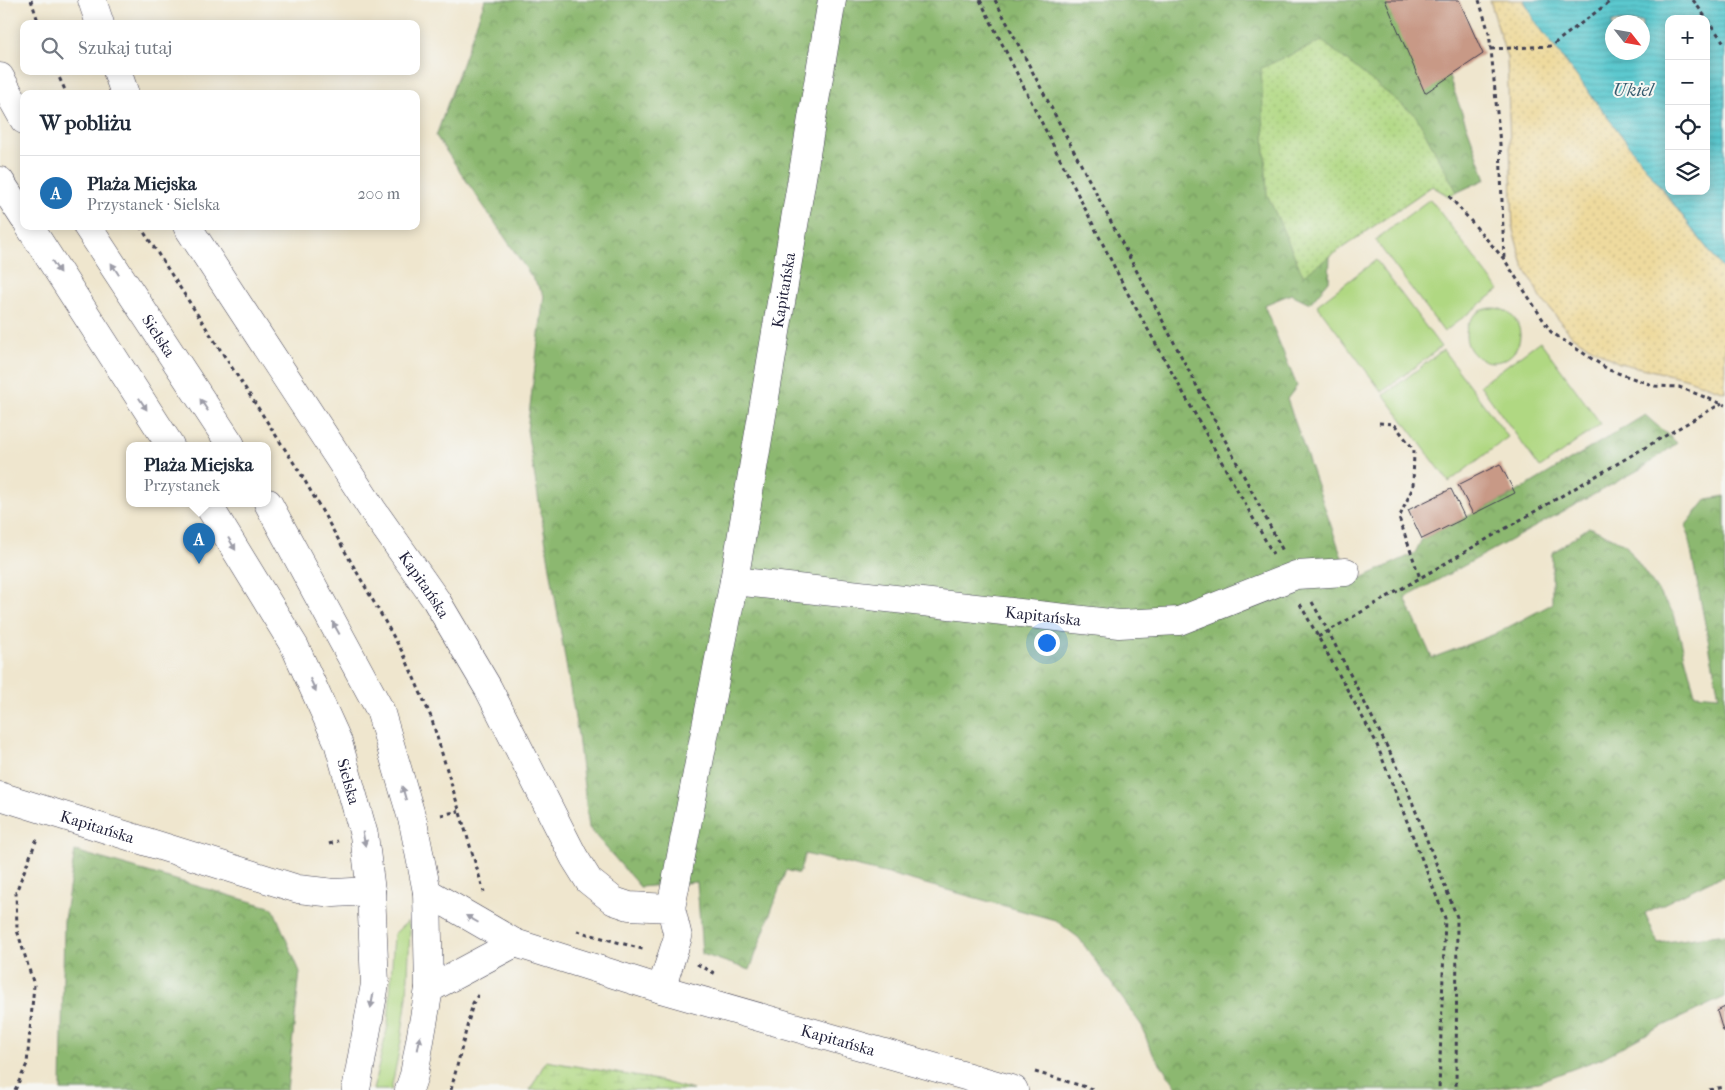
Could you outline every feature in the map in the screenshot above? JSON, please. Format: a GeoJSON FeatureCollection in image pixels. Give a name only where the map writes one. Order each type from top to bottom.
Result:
{"type":"FeatureCollection","features":[{"type":"Feature","properties":{"kind":"street"},"geometry":{"type":"LineString","coordinates":[[92,0],[99,20]]}},
{"type":"Feature","properties":{"kind":"street","name":"Kapitańska"},"geometry":{"type":"LineString","coordinates":[[661,989],[678,938],[671,908],[734,581],[832,0]]}},
{"type":"Feature","properties":{"kind":"street"},"geometry":{"type":"LineString","coordinates":[[118,75],[124,90]]}},
{"type":"Feature","properties":{"kind":"street"},"geometry":{"type":"LineString","coordinates":[[0,77],[20,113]]}},
{"type":"Feature","properties":{"kind":"street"},"geometry":{"type":"LineString","coordinates":[[0,181],[20,212]]}},
{"type":"Feature","properties":{"kind":"street"},"geometry":{"type":"LineString","coordinates":[[32,230],[168,442]]}},
{"type":"Feature","properties":{"kind":"street","name":"Sielska"},"geometry":{"type":"LineString","coordinates":[[90,230],[229,442]]}},
{"type":"Feature","properties":{"kind":"street","name":"Kapitańska"},"geometry":{"type":"LineString","coordinates":[[190,230],[372,509],[436,600],[488,688],[574,857],[589,881],[614,901],[629,906],[671,908]]}},
{"type":"Feature","properties":{"kind":"street","name":"Sielska"},"geometry":{"type":"LineString","coordinates":[[209,507],[295,647],[338,742],[364,835],[372,891],[375,984],[356,1090]]}},
{"type":"Feature","properties":{"kind":"street"},"geometry":{"type":"LineString","coordinates":[[270,507],[380,710],[412,822],[427,892],[429,989],[414,1075],[409,1090]]}},
{"type":"Feature","properties":{"kind":"street","name":"Kapitańska"},"geometry":{"type":"LineString","coordinates":[[734,581],[1119,624],[1179,621],[1291,577],[1346,572]]}},
{"type":"Feature","properties":{"kind":"street","name":"Kapitańska"},"geometry":{"type":"LineString","coordinates":[[0,796],[298,888],[334,893],[372,891]]}},
{"type":"Feature","properties":{"kind":"street","name":"Kapitańska"},"geometry":{"type":"LineString","coordinates":[[427,892],[515,943],[661,989],[1014,1090]]}},
{"type":"Feature","properties":{"kind":"street"},"geometry":{"type":"LineString","coordinates":[[429,989],[515,943]]}},
{"type":"Feature","properties":{"kind":"path"},"geometry":{"type":"LineString","coordinates":[[31,0],[38,20]]}},
{"type":"Feature","properties":{"kind":"path"},"geometry":{"type":"LineString","coordinates":[[980,0],[1127,292],[1291,577],[1328,631],[1402,776],[1457,917],[1456,1090]]}},
{"type":"Feature","properties":{"kind":"path"},"geometry":{"type":"LineString","coordinates":[[995,0],[1291,577],[1318,636],[1375,740],[1446,918],[1438,1090]]}},
{"type":"Feature","properties":{"kind":"path"},"geometry":{"type":"LineString","coordinates":[[1478,0],[1489,33],[1491,49],[1500,144],[1504,260]]}},
{"type":"Feature","properties":{"kind":"path"},"geometry":{"type":"LineString","coordinates":[[1491,49],[1551,46],[1612,0]]}},
{"type":"Feature","properties":{"kind":"path"},"geometry":{"type":"LineString","coordinates":[[1693,0],[1725,44]]}},
{"type":"Feature","properties":{"kind":"path"},"geometry":{"type":"LineString","coordinates":[[58,75],[65,90]]}},
{"type":"Feature","properties":{"kind":"path"},"geometry":{"type":"LineString","coordinates":[[1449,196],[1504,260],[1551,332],[1609,370],[1655,386],[1679,387],[1724,404]]}},
{"type":"Feature","properties":{"kind":"path"},"geometry":{"type":"LineString","coordinates":[[143,230],[302,474],[404,655],[431,717],[487,900]]}},
{"type":"Feature","properties":{"kind":"path"},"geometry":{"type":"LineString","coordinates":[[1318,636],[1724,404]]}},
{"type":"Feature","properties":{"kind":"path"},"geometry":{"type":"LineString","coordinates":[[1379,423],[1394,424],[1414,450],[1413,487],[1398,518],[1420,578]]}},
{"type":"Feature","properties":{"kind":"path"},"geometry":{"type":"LineString","coordinates":[[15,1090],[27,1064],[34,985],[17,930],[16,892],[33,844],[51,812]]}},
{"type":"Feature","properties":{"kind":"path"},"geometry":{"type":"LineString","coordinates":[[451,1090],[473,1002],[482,990]]}},
{"type":"Feature","properties":{"kind":"path"},"geometry":{"type":"LineString","coordinates":[[1709,1090],[1721,1089]]}},
{"type":"Feature","properties":{"kind":"path"},"geometry":{"type":"LineString","coordinates":[[1714,1090],[1721,1089]]}},
{"type":"Feature","properties":{"kind":"green space"},"geometry":{"type":"Polygon","coordinates":[[[485,0],[1421,0],[1486,179],[1449,196],[1432,186],[1330,256],[1329,281],[1310,303],[1291,294],[1264,305],[1297,386],[1287,399],[1351,583],[1415,553],[1422,539],[1515,493],[1645,415],[1677,443],[1644,467],[1405,598],[1432,658],[1495,634],[1552,604],[1552,553],[1589,527],[1625,544],[1674,614],[1695,694],[1719,696],[1686,525],[1707,499],[1725,496],[1725,876],[1710,881],[1645,913],[1658,943],[1725,934],[1725,997],[1650,1032],[1602,1058],[1538,1082],[1480,1090],[1179,1090],[1150,1049],[1142,1026],[1079,938],[1055,920],[893,875],[805,854],[799,874],[786,870],[750,970],[702,954],[697,882],[640,887],[589,828],[578,736],[527,430],[544,295],[436,136],[485,0]]]}},
{"type":"Feature","properties":{"kind":"green space"},"geometry":{"type":"Polygon","coordinates":[[[1322,41],[1416,116],[1457,192],[1449,196],[1432,186],[1303,275],[1267,194],[1261,68],[1322,41]]]}},
{"type":"Feature","properties":{"kind":"green space"},"geometry":{"type":"Polygon","coordinates":[[[1430,199],[1499,290],[1444,332],[1375,240],[1430,199]]]}},
{"type":"Feature","properties":{"kind":"green space"},"geometry":{"type":"Polygon","coordinates":[[[1376,260],[1441,347],[1382,392],[1317,305],[1376,260]]]}},
{"type":"Feature","properties":{"kind":"green space"},"geometry":{"type":"Polygon","coordinates":[[[1493,308],[1503,310],[1512,316],[1518,325],[1520,335],[1518,345],[1512,354],[1503,360],[1493,362],[1483,360],[1474,354],[1468,345],[1466,335],[1468,325],[1474,316],[1483,310],[1493,308]]]}},
{"type":"Feature","properties":{"kind":"green space"},"geometry":{"type":"Polygon","coordinates":[[[1540,341],[1601,424],[1540,468],[1480,385],[1540,341]]]}},
{"type":"Feature","properties":{"kind":"green space"},"geometry":{"type":"Polygon","coordinates":[[[1443,350],[1508,437],[1449,482],[1384,395],[1443,350]]]}},
{"type":"Feature","properties":{"kind":"green space"},"geometry":{"type":"Polygon","coordinates":[[[75,851],[273,908],[300,972],[287,1090],[61,1090],[64,920],[75,851]]]}},
{"type":"Feature","properties":{"kind":"green space"},"geometry":{"type":"Polygon","coordinates":[[[408,921],[410,931],[407,996],[401,1041],[391,1090],[373,1090],[388,1025],[394,934],[408,921]]]}},
{"type":"Feature","properties":{"kind":"green space"},"geometry":{"type":"Polygon","coordinates":[[[546,1061],[657,1080],[693,1090],[530,1090],[546,1061]]]}},
{"type":"Feature","properties":{"kind":"sand"},"geometry":{"type":"Polygon","coordinates":[[[1490,0],[1524,0],[1534,20],[1725,272],[1725,392],[1685,378],[1619,363],[1572,336],[1541,298],[1523,265],[1513,230],[1507,59],[1490,0]]]}},
{"type":"Feature","properties":{"kind":"water","name":"Ukiel"},"geometry":{"type":"Polygon","coordinates":[[[1524,0],[1725,0],[1725,272],[1667,195],[1710,195],[1710,15],[1665,15],[1665,193],[1534,20],[1524,0]]]}},
{"type":"Feature","properties":{"kind":"building"},"geometry":{"type":"Polygon","coordinates":[[[1385,0],[1459,0],[1483,54],[1425,93],[1385,0]]]}},
{"type":"Feature","properties":{"kind":"building"},"geometry":{"type":"Polygon","coordinates":[[[1500,464],[1515,493],[1473,514],[1458,485],[1500,464]]]}},
{"type":"Feature","properties":{"kind":"building"},"geometry":{"type":"Polygon","coordinates":[[[1451,489],[1465,518],[1422,539],[1408,510],[1451,489]]]}},
{"type":"Feature","properties":{"kind":"building"},"geometry":{"type":"Polygon","coordinates":[[[1725,1007],[1725,1031],[1723,1031],[1717,1011],[1725,1007]]]}},
{"type":"Feature","properties":{"kind":"place","name":"Plaża Miejska"},"geometry":{"type":"Point","coordinates":[199,564]}}]}
